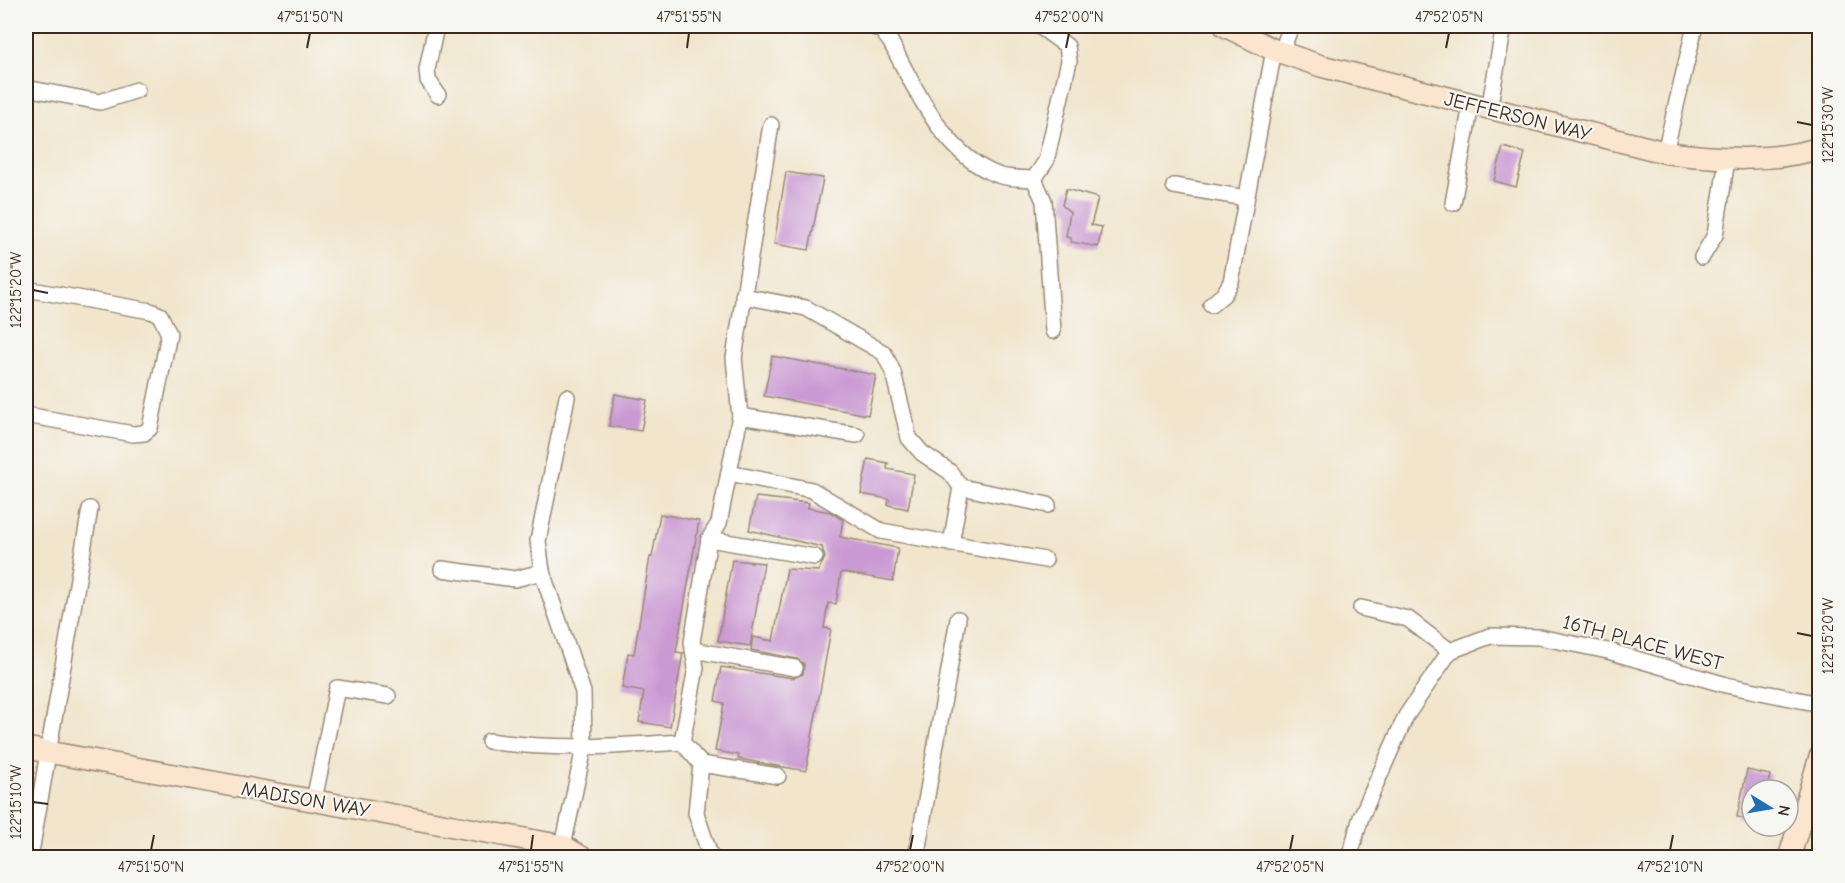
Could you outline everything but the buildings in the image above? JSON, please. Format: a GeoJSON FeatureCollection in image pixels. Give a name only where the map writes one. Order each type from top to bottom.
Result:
{"type":"FeatureCollection","features":[{"type":"Feature","properties":{"kind":"street"},"geometry":{"type":"LineString","coordinates":[[436,26],[427,70],[428,80],[438,95]]}},
{"type":"Feature","properties":{"kind":"street"},"geometry":{"type":"LineString","coordinates":[[872,26],[882,31],[890,41],[945,134],[969,160],[998,175],[1034,179]]}},
{"type":"Feature","properties":{"kind":"street"},"geometry":{"type":"LineString","coordinates":[[1034,179],[1046,161],[1069,61],[1067,46],[1039,26]]}},
{"type":"Feature","properties":{"kind":"street","name":"JEFFERSON WAY"},"geometry":{"type":"LineString","coordinates":[[1225,26],[1278,52],[1321,66],[1665,152],[1727,160],[1770,158],[1820,148]]}},
{"type":"Feature","properties":{"kind":"street"},"geometry":{"type":"LineString","coordinates":[[1211,305],[1224,294],[1231,282],[1246,198],[1278,52],[1291,26]]}},
{"type":"Feature","properties":{"kind":"street"},"geometry":{"type":"LineString","coordinates":[[1453,203],[1504,26]]}},
{"type":"Feature","properties":{"kind":"street"},"geometry":{"type":"LineString","coordinates":[[1665,152],[1695,26]]}},
{"type":"Feature","properties":{"kind":"street"},"geometry":{"type":"LineString","coordinates":[[26,88],[100,102],[137,90]]}},
{"type":"Feature","properties":{"kind":"street"},"geometry":{"type":"LineString","coordinates":[[682,742],[696,668],[692,642],[709,539],[719,523],[740,416],[734,358],[771,125]]}},
{"type":"Feature","properties":{"kind":"street"},"geometry":{"type":"LineString","coordinates":[[1702,256],[1715,235],[1727,160]]}},
{"type":"Feature","properties":{"kind":"street"},"geometry":{"type":"LineString","coordinates":[[1034,179],[1044,201],[1053,331]]}},
{"type":"Feature","properties":{"kind":"street"},"geometry":{"type":"LineString","coordinates":[[1174,186],[1246,198]]}},
{"type":"Feature","properties":{"kind":"street"},"geometry":{"type":"LineString","coordinates":[[26,289],[151,310],[160,315],[169,334],[150,428],[144,433],[133,434],[26,415]]}},
{"type":"Feature","properties":{"kind":"street"},"geometry":{"type":"LineString","coordinates":[[743,296],[806,308],[884,352],[893,372],[909,438],[922,453],[950,472],[962,487],[1048,505]]}},
{"type":"Feature","properties":{"kind":"street"},"geometry":{"type":"LineString","coordinates":[[561,852],[584,748],[583,692],[542,572],[538,541],[567,398]]}},
{"type":"Feature","properties":{"kind":"street"},"geometry":{"type":"LineString","coordinates":[[740,416],[857,435]]}},
{"type":"Feature","properties":{"kind":"street"},"geometry":{"type":"LineString","coordinates":[[729,473],[812,490],[881,531],[1044,560]]}},
{"type":"Feature","properties":{"kind":"street"},"geometry":{"type":"LineString","coordinates":[[951,544],[962,487]]}},
{"type":"Feature","properties":{"kind":"street"},"geometry":{"type":"LineString","coordinates":[[30,858],[90,509]]}},
{"type":"Feature","properties":{"kind":"street"},"geometry":{"type":"LineString","coordinates":[[709,539],[815,557]]}},
{"type":"Feature","properties":{"kind":"street"},"geometry":{"type":"LineString","coordinates":[[442,569],[515,579],[542,572]]}},
{"type":"Feature","properties":{"kind":"street"},"geometry":{"type":"LineString","coordinates":[[1349,858],[1361,817],[1406,716],[1450,651],[1408,619],[1361,608]]}},
{"type":"Feature","properties":{"kind":"street"},"geometry":{"type":"LineString","coordinates":[[916,858],[958,619]]}},
{"type":"Feature","properties":{"kind":"street","name":"16TH PLACE WEST"},"geometry":{"type":"LineString","coordinates":[[1450,651],[1490,636],[1539,637],[1608,651],[1726,685],[1820,704]]}},
{"type":"Feature","properties":{"kind":"street"},"geometry":{"type":"LineString","coordinates":[[693,650],[795,668]]}},
{"type":"Feature","properties":{"kind":"street"},"geometry":{"type":"LineString","coordinates":[[314,800],[337,688],[388,696]]}},
{"type":"Feature","properties":{"kind":"street"},"geometry":{"type":"LineString","coordinates":[[489,741],[519,746],[584,748],[682,742]]}},
{"type":"Feature","properties":{"kind":"street"},"geometry":{"type":"LineString","coordinates":[[682,742],[701,764],[778,776]]}},
{"type":"Feature","properties":{"kind":"street","name":"MADISON WAY"},"geometry":{"type":"LineString","coordinates":[[26,748],[314,800],[584,858]]}},
{"type":"Feature","properties":{"kind":"street"},"geometry":{"type":"LineString","coordinates":[[1789,858],[1820,757]]}},
{"type":"Feature","properties":{"kind":"street"},"geometry":{"type":"LineString","coordinates":[[701,764],[696,813],[711,858]]}}]}
